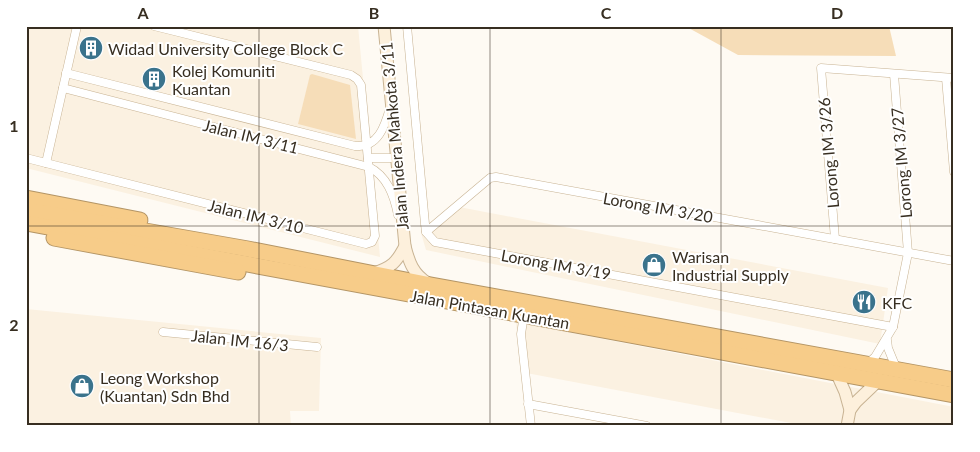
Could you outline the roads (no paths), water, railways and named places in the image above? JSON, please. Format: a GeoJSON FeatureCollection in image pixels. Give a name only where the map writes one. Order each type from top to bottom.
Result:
{"type":"FeatureCollection","features":[{"type":"Feature","properties":{"kind":"highway"},"geometry":{"type":"LineString","coordinates":[[26,198],[239,239],[287,256]]}},
{"type":"Feature","properties":{"kind":"highway","name":"Jalan Pintasan Kuantan"},"geometry":{"type":"LineString","coordinates":[[26,210],[247,256],[302,274],[954,395]]}},
{"type":"Feature","properties":{"kind":"highway","name":"Jalan Pintasan Kuantan"},"geometry":{"type":"LineString","coordinates":[[26,223],[247,256],[287,256],[431,285],[954,380]]}},
{"type":"Feature","properties":{"kind":"highway"},"geometry":{"type":"LineString","coordinates":[[26,233],[259,275],[302,274]]}},
{"type":"Feature","properties":{"kind":"street"},"geometry":{"type":"LineString","coordinates":[[26,158],[46,163],[77,26]]}},
{"type":"Feature","properties":{"kind":"street","name":"Jalan IM 3/10"},"geometry":{"type":"LineString","coordinates":[[46,163],[366,244],[372,242],[375,236],[369,167],[360,85],[357,79],[351,75],[154,26]]}},
{"type":"Feature","properties":{"kind":"street"},"geometry":{"type":"LineString","coordinates":[[407,26],[426,232]]}},
{"type":"Feature","properties":{"kind":"street","name":"Jalan Indera Mahkota 3/11"},"geometry":{"type":"LineString","coordinates":[[384,27],[405,246],[411,267],[431,285]]}},
{"type":"Feature","properties":{"kind":"street","name":"Lorong IM 3/26"},"geometry":{"type":"LineString","coordinates":[[835,239],[821,68],[894,74]]}},
{"type":"Feature","properties":{"kind":"street","name":"Jalan IM 3/11"},"geometry":{"type":"LineString","coordinates":[[66,73],[356,146],[367,146]]}},
{"type":"Feature","properties":{"kind":"street"},"geometry":{"type":"LineString","coordinates":[[894,74],[950,78],[954,172]]}},
{"type":"Feature","properties":{"kind":"street","name":"Lorong IM 3/27"},"geometry":{"type":"LineString","coordinates":[[867,364],[887,340],[893,327],[908,253],[894,74]]}},
{"type":"Feature","properties":{"kind":"street","name":"Jalan IM 3/11"},"geometry":{"type":"LineString","coordinates":[[63,88],[369,167],[380,174],[388,184],[403,228]]}},
{"type":"Feature","properties":{"kind":"street"},"geometry":{"type":"LineString","coordinates":[[367,146],[376,140],[383,128],[390,105],[391,91]]}},
{"type":"Feature","properties":{"kind":"street"},"geometry":{"type":"LineString","coordinates":[[193,121],[196,106]]}},
{"type":"Feature","properties":{"kind":"street"},"geometry":{"type":"LineString","coordinates":[[368,158],[396,158]]}},
{"type":"Feature","properties":{"kind":"street","name":"Lorong IM 3/20"},"geometry":{"type":"LineString","coordinates":[[426,232],[490,178],[496,177],[954,261]]}},
{"type":"Feature","properties":{"kind":"street","name":"Lorong IM 3/19"},"geometry":{"type":"LineString","coordinates":[[426,232],[435,242],[893,327]]}},
{"type":"Feature","properties":{"kind":"street","name":"Jalan Indera Mahkota 3/11"},"geometry":{"type":"LineString","coordinates":[[372,274],[396,263],[405,246]]}},
{"type":"Feature","properties":{"kind":"street"},"geometry":{"type":"LineString","coordinates":[[524,315],[521,334],[531,426]]}},
{"type":"Feature","properties":{"kind":"street","name":"Jalan IM 16/3"},"geometry":{"type":"LineString","coordinates":[[163,332],[317,348]]}},
{"type":"Feature","properties":{"kind":"street"},"geometry":{"type":"LineString","coordinates":[[887,340],[888,348],[897,370]]}},
{"type":"Feature","properties":{"kind":"street"},"geometry":{"type":"LineString","coordinates":[[836,372],[845,392],[850,410],[847,426]]}},
{"type":"Feature","properties":{"kind":"street"},"geometry":{"type":"LineString","coordinates":[[850,410],[878,381]]}},
{"type":"Feature","properties":{"kind":"street"},"geometry":{"type":"LineString","coordinates":[[528,404],[647,426]]}},
{"type":"Feature","properties":{"kind":"place","name":"Widad University College Block C"},"geometry":{"type":"Point","coordinates":[91,48]}},
{"type":"Feature","properties":{"kind":"place","name":"Kolej Komuniti Kuantan"},"geometry":{"type":"Point","coordinates":[154,79]}},
{"type":"Feature","properties":{"kind":"place","name":"Warisan Industrial Supply"},"geometry":{"type":"Point","coordinates":[654,265]}},
{"type":"Feature","properties":{"kind":"place","name":"KFC"},"geometry":{"type":"Point","coordinates":[864,302]}},
{"type":"Feature","properties":{"kind":"place","name":"Leong Workshop (Kuantan) Sdn Bhd"},"geometry":{"type":"Point","coordinates":[82,386]}}]}
